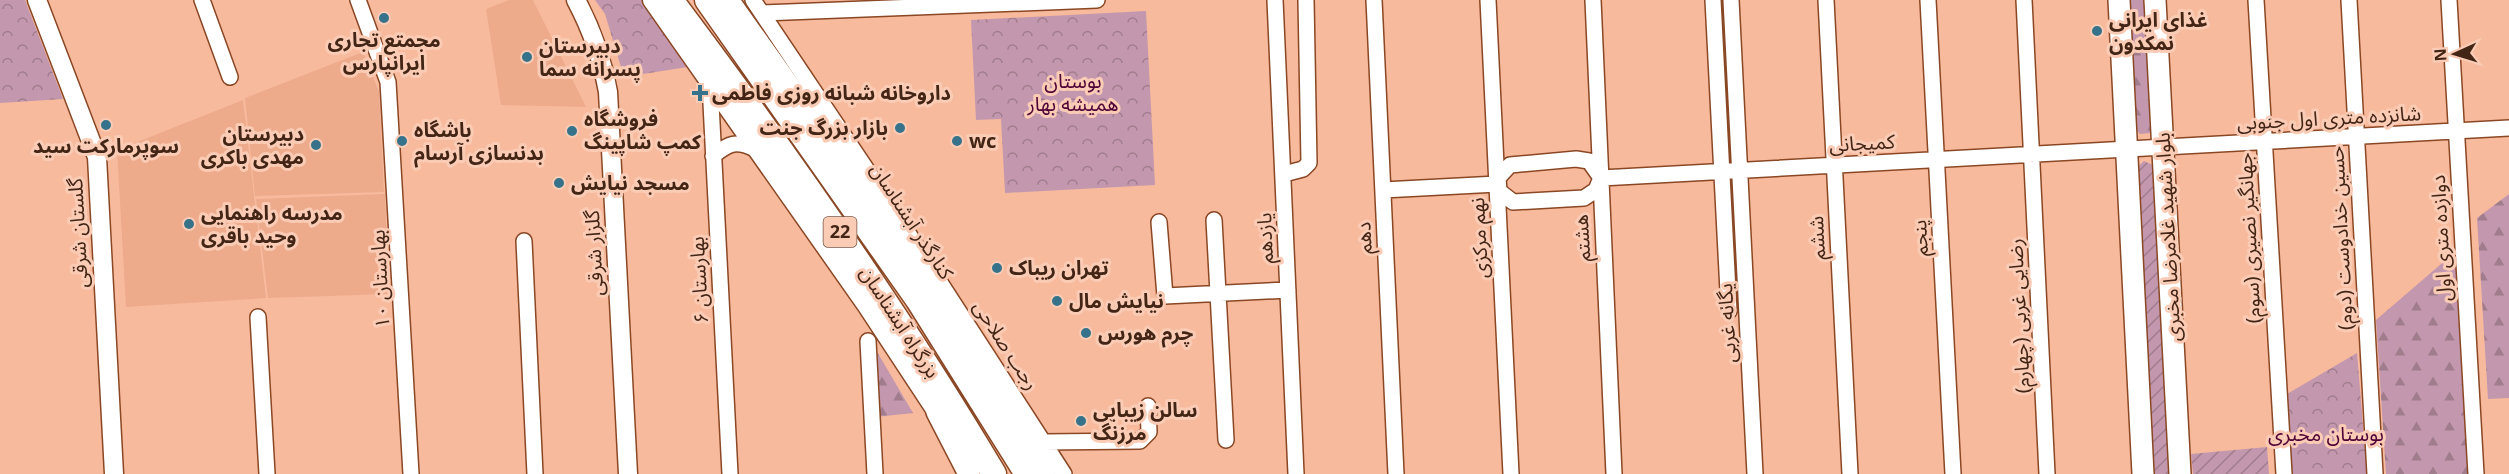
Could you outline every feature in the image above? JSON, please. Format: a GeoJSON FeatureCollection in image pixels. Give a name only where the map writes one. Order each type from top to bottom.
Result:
{"type":"FeatureCollection","features":[{"type":"Feature","properties":{"kind":"highway","name":"بزرگراه آبشناسان"},"geometry":{"type":"LineString","coordinates":[[671,0],[847,242],[943,387],[994,474]]}},
{"type":"Feature","properties":{"kind":"highway","name":"بزرگراه آبشناسان"},"geometry":{"type":"LineString","coordinates":[[706,0],[918,300],[1027,474]]}},
{"type":"Feature","properties":{"kind":"main road","name":"بلوار شهید غلامرضا مخبری"},"geometry":{"type":"LineString","coordinates":[[2119,0],[2143,474]]}},
{"type":"Feature","properties":{"kind":"main road","name":"بلوار شهید غلامرضا مخبری"},"geometry":{"type":"LineString","coordinates":[[2156,0],[2180,473]]}},
{"type":"Feature","properties":{"kind":"main road"},"geometry":{"type":"LineString","coordinates":[[937,412],[969,474]]}},
{"type":"Feature","properties":{"kind":"street","name":"گلستان شرقی"},"geometry":{"type":"LineString","coordinates":[[38,0],[97,157],[114,474]]}},
{"type":"Feature","properties":{"kind":"street"},"geometry":{"type":"LineString","coordinates":[[202,0],[230,77]]}},
{"type":"Feature","properties":{"kind":"street","name":"بهارستان ۱۰"},"geometry":{"type":"LineString","coordinates":[[358,0],[388,82],[411,474]]}},
{"type":"Feature","properties":{"kind":"street","name":"گلزار شرقی"},"geometry":{"type":"LineString","coordinates":[[576,0],[595,40],[608,92],[628,474]]}},
{"type":"Feature","properties":{"kind":"street"},"geometry":{"type":"LineString","coordinates":[[652,0],[867,306],[937,412],[974,474]]}},
{"type":"Feature","properties":{"kind":"street","name":"کنارگذر آبشناسان"},"geometry":{"type":"LineString","coordinates":[[730,0],[891,227],[1046,474]]}},
{"type":"Feature","properties":{"kind":"street","name":"رجب صلاحی"},"geometry":{"type":"LineString","coordinates":[[753,0],[1064,474]]}},
{"type":"Feature","properties":{"kind":"street"},"geometry":{"type":"LineString","coordinates":[[762,13],[825,6],[1097,0]]}},
{"type":"Feature","properties":{"kind":"street","name":"یازدهم"},"geometry":{"type":"LineString","coordinates":[[1275,0],[1296,474]]}},
{"type":"Feature","properties":{"kind":"street"},"geometry":{"type":"LineString","coordinates":[[1284,174],[1303,169],[1308,163],[1306,0]]}},
{"type":"Feature","properties":{"kind":"street","name":"دهم"},"geometry":{"type":"LineString","coordinates":[[1374,0],[1396,474]]}},
{"type":"Feature","properties":{"kind":"street","name":"نهم مرکزی"},"geometry":{"type":"LineString","coordinates":[[1488,0],[1511,474]]}},
{"type":"Feature","properties":{"kind":"street","name":"هشتم"},"geometry":{"type":"LineString","coordinates":[[1593,0],[1614,474]]}},
{"type":"Feature","properties":{"kind":"street","name":"یگانه غربی"},"geometry":{"type":"LineString","coordinates":[[1713,0],[1729,311]]}},
{"type":"Feature","properties":{"kind":"street","name":"یگانه غربی"},"geometry":{"type":"LineString","coordinates":[[1731,0],[1755,474]]}},
{"type":"Feature","properties":{"kind":"street","name":"ششم"},"geometry":{"type":"LineString","coordinates":[[1826,0],[1850,474]]}},
{"type":"Feature","properties":{"kind":"street","name":"پنجم"},"geometry":{"type":"LineString","coordinates":[[1928,0],[1953,474]]}},
{"type":"Feature","properties":{"kind":"street","name":"رضایی غربی (چهارم)"},"geometry":{"type":"LineString","coordinates":[[2024,0],[2047,474]]}},
{"type":"Feature","properties":{"kind":"street","name":"جهانگیر نصیری (سوم)"},"geometry":{"type":"LineString","coordinates":[[2256,0],[2284,474]]}},
{"type":"Feature","properties":{"kind":"street","name":"حسین خدادوست (دوم)"},"geometry":{"type":"LineString","coordinates":[[2349,0],[2375,474]]}},
{"type":"Feature","properties":{"kind":"street","name":"دوازده متری اول"},"geometry":{"type":"LineString","coordinates":[[2449,0],[2476,474]]}},
{"type":"Feature","properties":{"kind":"street","name":"بهارستان ۶"},"geometry":{"type":"LineString","coordinates":[[710,84],[730,474]]}},
{"type":"Feature","properties":{"kind":"street","name":"شانزده متری اول جنوبی"},"geometry":{"type":"LineString","coordinates":[[2125,150],[2505,129]]}},
{"type":"Feature","properties":{"kind":"street"},"geometry":{"type":"LineString","coordinates":[[713,156],[730,143],[738,142],[755,149]]}},
{"type":"Feature","properties":{"kind":"street","name":"کمیجانی"},"geometry":{"type":"LineString","coordinates":[[1601,178],[2125,150]]}},
{"type":"Feature","properties":{"kind":"street"},"geometry":{"type":"LineString","coordinates":[[1576,159],[1589,161],[1601,178],[1596,190],[1584,198],[1520,202],[1508,200],[1497,184],[1501,172],[1510,165],[1576,159]]}},
{"type":"Feature","properties":{"kind":"street"},"geometry":{"type":"LineString","coordinates":[[1383,190],[1497,184]]}},
{"type":"Feature","properties":{"kind":"street"},"geometry":{"type":"LineString","coordinates":[[1214,220],[1226,440]]}},
{"type":"Feature","properties":{"kind":"street"},"geometry":{"type":"LineString","coordinates":[[1159,222],[1165,296],[1288,290]]}},
{"type":"Feature","properties":{"kind":"street"},"geometry":{"type":"LineString","coordinates":[[524,241],[535,474]]}},
{"type":"Feature","properties":{"kind":"street"},"geometry":{"type":"LineString","coordinates":[[258,317],[267,474]]}},
{"type":"Feature","properties":{"kind":"street"},"geometry":{"type":"LineString","coordinates":[[868,341],[875,474]]}},
{"type":"Feature","properties":{"kind":"street"},"geometry":{"type":"LineString","coordinates":[[1044,442],[1140,441],[1149,432],[1148,406]]}},
{"type":"Feature","properties":{"kind":"shaded area","name":"دبیرستان پسرانه سما"},"geometry":{"type":"Polygon","coordinates":[[[509,0],[533,0],[586,107],[501,105],[486,9],[509,0]]]}},
{"type":"Feature","properties":{"kind":"shaded area","name":"دبیرستان مهدی باکری"},"geometry":{"type":"Polygon","coordinates":[[[363,52],[379,92],[384,192],[255,196],[245,98],[363,52]]]}},
{"type":"Feature","properties":{"kind":"shaded area","name":"مدرسه راهنمایی وحید باقری"},"geometry":{"type":"Polygon","coordinates":[[[243,100],[266,298],[126,307],[117,150],[243,100]]]}},
{"type":"Feature","properties":{"kind":"shaded area"},"geometry":{"type":"Polygon","coordinates":[[[385,194],[389,294],[268,298],[256,199],[385,194]]]}},
{"type":"Feature","properties":{"kind":"green space"},"geometry":{"type":"Polygon","coordinates":[[[0,0],[25,0],[63,99],[0,103],[0,0]]]}},
{"type":"Feature","properties":{"kind":"green space"},"geometry":{"type":"Polygon","coordinates":[[[595,0],[642,0],[694,66],[624,77],[605,14],[595,0]]]}},
{"type":"Feature","properties":{"kind":"green space"},"geometry":{"type":"Polygon","coordinates":[[[2126,0],[2148,0],[2155,126],[2150,133],[2140,134],[2133,127],[2126,0]]]}},
{"type":"Feature","properties":{"kind":"green space","name":"بوستان همیشه بهار"},"geometry":{"type":"Polygon","coordinates":[[[1146,11],[1155,185],[1005,193],[1001,119],[976,120],[971,20],[1146,11]]]}},
{"type":"Feature","properties":{"kind":"green space"},"geometry":{"type":"Polygon","coordinates":[[[2144,161],[2155,166],[2173,474],[2152,474],[2135,169],[2144,161]]]}},
{"type":"Feature","properties":{"kind":"green space"},"geometry":{"type":"Polygon","coordinates":[[[2509,194],[2509,398],[2488,399],[2477,218],[2509,194]]]}},
{"type":"Feature","properties":{"kind":"green space"},"geometry":{"type":"Polygon","coordinates":[[[2455,252],[2468,474],[2386,474],[2376,320],[2455,252]]]}},
{"type":"Feature","properties":{"kind":"green space"},"geometry":{"type":"Polygon","coordinates":[[[871,349],[876,350],[913,413],[876,417],[871,349]]]}},
{"type":"Feature","properties":{"kind":"green space","name":"بوستان مخبری"},"geometry":{"type":"Polygon","coordinates":[[[2357,353],[2367,474],[2291,474],[2287,394],[2357,353]]]}},
{"type":"Feature","properties":{"kind":"green space"},"geometry":{"type":"Polygon","coordinates":[[[2267,447],[2269,474],[2193,474],[2191,454],[2267,447]]]}},
{"type":"Feature","properties":{"kind":"place","name":"مجمتع تجاری ایرانپارس"},"geometry":{"type":"Point","coordinates":[384,18]}},
{"type":"Feature","properties":{"kind":"place","name":"غذای ایرانی نمکدون"},"geometry":{"type":"Point","coordinates":[2097,31]}},
{"type":"Feature","properties":{"kind":"place","name":"دبیرستان پسرانه سما"},"geometry":{"type":"Point","coordinates":[527,57]}},
{"type":"Feature","properties":{"kind":"place","name":"داروخانه شبانه روزی فاطمی"},"geometry":{"type":"Point","coordinates":[700,93]}},
{"type":"Feature","properties":{"kind":"place","name":"سوپرمارکت سید"},"geometry":{"type":"Point","coordinates":[106,125]}},
{"type":"Feature","properties":{"kind":"place","name":"بازار بزرگ جنت"},"geometry":{"type":"Point","coordinates":[900,128]}},
{"type":"Feature","properties":{"kind":"place","name":"فروشگاه کمپ شاپینگ"},"geometry":{"type":"Point","coordinates":[572,131]}},
{"type":"Feature","properties":{"kind":"place","name":"باشگاه بدنسازی آرسام"},"geometry":{"type":"Point","coordinates":[402,141]}},
{"type":"Feature","properties":{"kind":"place","name":"wc"},"geometry":{"type":"Point","coordinates":[957,141]}},
{"type":"Feature","properties":{"kind":"place","name":"دبیرستان مهدی باکری"},"geometry":{"type":"Point","coordinates":[316,145]}},
{"type":"Feature","properties":{"kind":"place","name":"مسجد نیایش"},"geometry":{"type":"Point","coordinates":[559,183]}},
{"type":"Feature","properties":{"kind":"place","name":"مدرسه راهنمایی وحید باقری"},"geometry":{"type":"Point","coordinates":[189,224]}},
{"type":"Feature","properties":{"kind":"place","name":"تهران ریباک"},"geometry":{"type":"Point","coordinates":[997,268]}},
{"type":"Feature","properties":{"kind":"place","name":"نیایش مال"},"geometry":{"type":"Point","coordinates":[1057,301]}},
{"type":"Feature","properties":{"kind":"place","name":"چرم هورس"},"geometry":{"type":"Point","coordinates":[1086,333]}},
{"type":"Feature","properties":{"kind":"place","name":"سالن زیبایی مرزنگ"},"geometry":{"type":"Point","coordinates":[1081,421]}}]}
